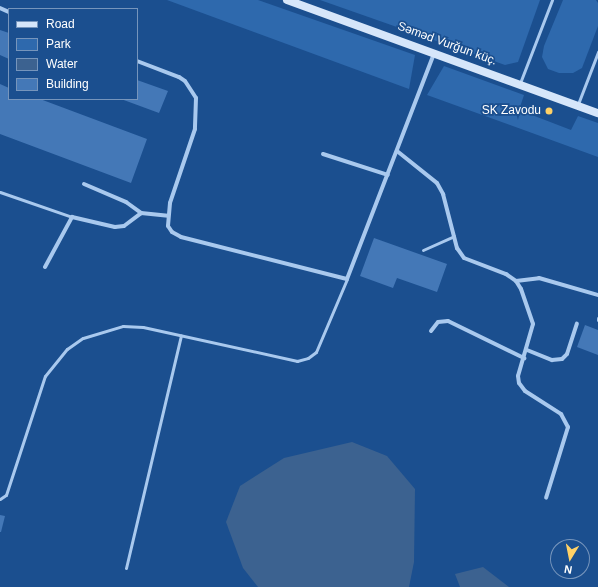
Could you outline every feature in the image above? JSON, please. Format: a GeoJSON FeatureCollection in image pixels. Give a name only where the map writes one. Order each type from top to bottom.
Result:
{"type":"FeatureCollection","features":[{"type":"Feature","properties":{"kind":"main road","name":"Səməd Vurğun küç."},"geometry":{"type":"LineString","coordinates":[[287,0],[520,83],[598,113]]}},
{"type":"Feature","properties":{"kind":"street"},"geometry":{"type":"LineString","coordinates":[[138,61],[179,77],[185,81],[196,98],[195,129],[170,203],[168,226],[181,237],[347,279],[434,52]]}},
{"type":"Feature","properties":{"kind":"street"},"geometry":{"type":"LineString","coordinates":[[397,151],[437,183],[457,248],[464,258],[506,274],[516,281],[521,289],[532,317],[532,333],[524,358],[519,383],[525,391],[562,414],[568,427],[546,498]]}},
{"type":"Feature","properties":{"kind":"street"},"geometry":{"type":"LineString","coordinates":[[323,154],[388,175]]}},
{"type":"Feature","properties":{"kind":"street"},"geometry":{"type":"LineString","coordinates":[[84,184],[126,202],[141,213],[168,216]]}},
{"type":"Feature","properties":{"kind":"street"},"geometry":{"type":"LineString","coordinates":[[45,267],[72,218],[115,227],[124,226],[141,213]]}},
{"type":"Feature","properties":{"kind":"street"},"geometry":{"type":"LineString","coordinates":[[516,281],[539,278],[598,295]]}},
{"type":"Feature","properties":{"kind":"street"},"geometry":{"type":"LineString","coordinates":[[431,331],[438,322],[448,321],[524,358]]}},
{"type":"Feature","properties":{"kind":"street"},"geometry":{"type":"LineString","coordinates":[[527,350],[552,360],[562,359],[567,354],[577,324]]}},
{"type":"Feature","properties":{"kind":"lane"},"geometry":{"type":"LineString","coordinates":[[520,83],[552,0]]}},
{"type":"Feature","properties":{"kind":"lane"},"geometry":{"type":"LineString","coordinates":[[577,106],[598,52]]}},
{"type":"Feature","properties":{"kind":"lane"},"geometry":{"type":"LineString","coordinates":[[0,192],[72,218]]}},
{"type":"Feature","properties":{"kind":"lane"},"geometry":{"type":"LineString","coordinates":[[423,250],[454,236]]}},
{"type":"Feature","properties":{"kind":"lane"},"geometry":{"type":"LineString","coordinates":[[0,499],[6,495],[46,376],[67,349],[90,336],[123,326],[181,335],[297,361],[308,358],[316,352],[347,279]]}},
{"type":"Feature","properties":{"kind":"lane"},"geometry":{"type":"LineString","coordinates":[[126,568],[181,335]]}},
{"type":"Feature","properties":{"kind":"green space"},"geometry":{"type":"Polygon","coordinates":[[[167,0],[258,0],[415,55],[409,89],[167,0]]]}},
{"type":"Feature","properties":{"kind":"green space"},"geometry":{"type":"Polygon","coordinates":[[[320,0],[540,0],[518,62],[505,65],[320,0]]]}},
{"type":"Feature","properties":{"kind":"green space"},"geometry":{"type":"Polygon","coordinates":[[[563,0],[596,0],[598,3],[598,26],[582,68],[573,73],[559,73],[548,69],[542,57],[544,46],[563,0]]]}},
{"type":"Feature","properties":{"kind":"green space"},"geometry":{"type":"Polygon","coordinates":[[[444,66],[524,95],[519,110],[571,130],[578,116],[598,123],[598,157],[427,95],[444,66]]]}},
{"type":"Feature","properties":{"kind":"water"},"geometry":{"type":"Polygon","coordinates":[[[352,442],[387,456],[415,489],[414,562],[409,587],[258,587],[243,568],[226,522],[240,486],[284,458],[352,442]]]}},
{"type":"Feature","properties":{"kind":"water"},"geometry":{"type":"Polygon","coordinates":[[[483,567],[509,587],[460,587],[455,574],[483,567]]]}},
{"type":"Feature","properties":{"kind":"building"},"geometry":{"type":"Polygon","coordinates":[[[0,30],[8,33],[8,59],[0,55],[0,30]]]}},
{"type":"Feature","properties":{"kind":"building"},"geometry":{"type":"Polygon","coordinates":[[[138,80],[168,91],[159,113],[124,100],[138,100],[138,80]]]}},
{"type":"Feature","properties":{"kind":"building"},"geometry":{"type":"Polygon","coordinates":[[[0,84],[8,88],[8,100],[43,100],[147,139],[131,183],[0,134],[0,84]]]}},
{"type":"Feature","properties":{"kind":"building"},"geometry":{"type":"Polygon","coordinates":[[[374,238],[447,264],[437,292],[397,278],[393,288],[360,276],[374,238]]]}},
{"type":"Feature","properties":{"kind":"building"},"geometry":{"type":"Polygon","coordinates":[[[585,325],[598,330],[598,355],[577,347],[585,325]]]}},
{"type":"Feature","properties":{"kind":"building"},"geometry":{"type":"Polygon","coordinates":[[[0,515],[5,516],[1,532],[0,532],[0,515]]]}},
{"type":"Feature","properties":{"kind":"place","name":"SK Zavodu"},"geometry":{"type":"Point","coordinates":[549,111]}}]}
